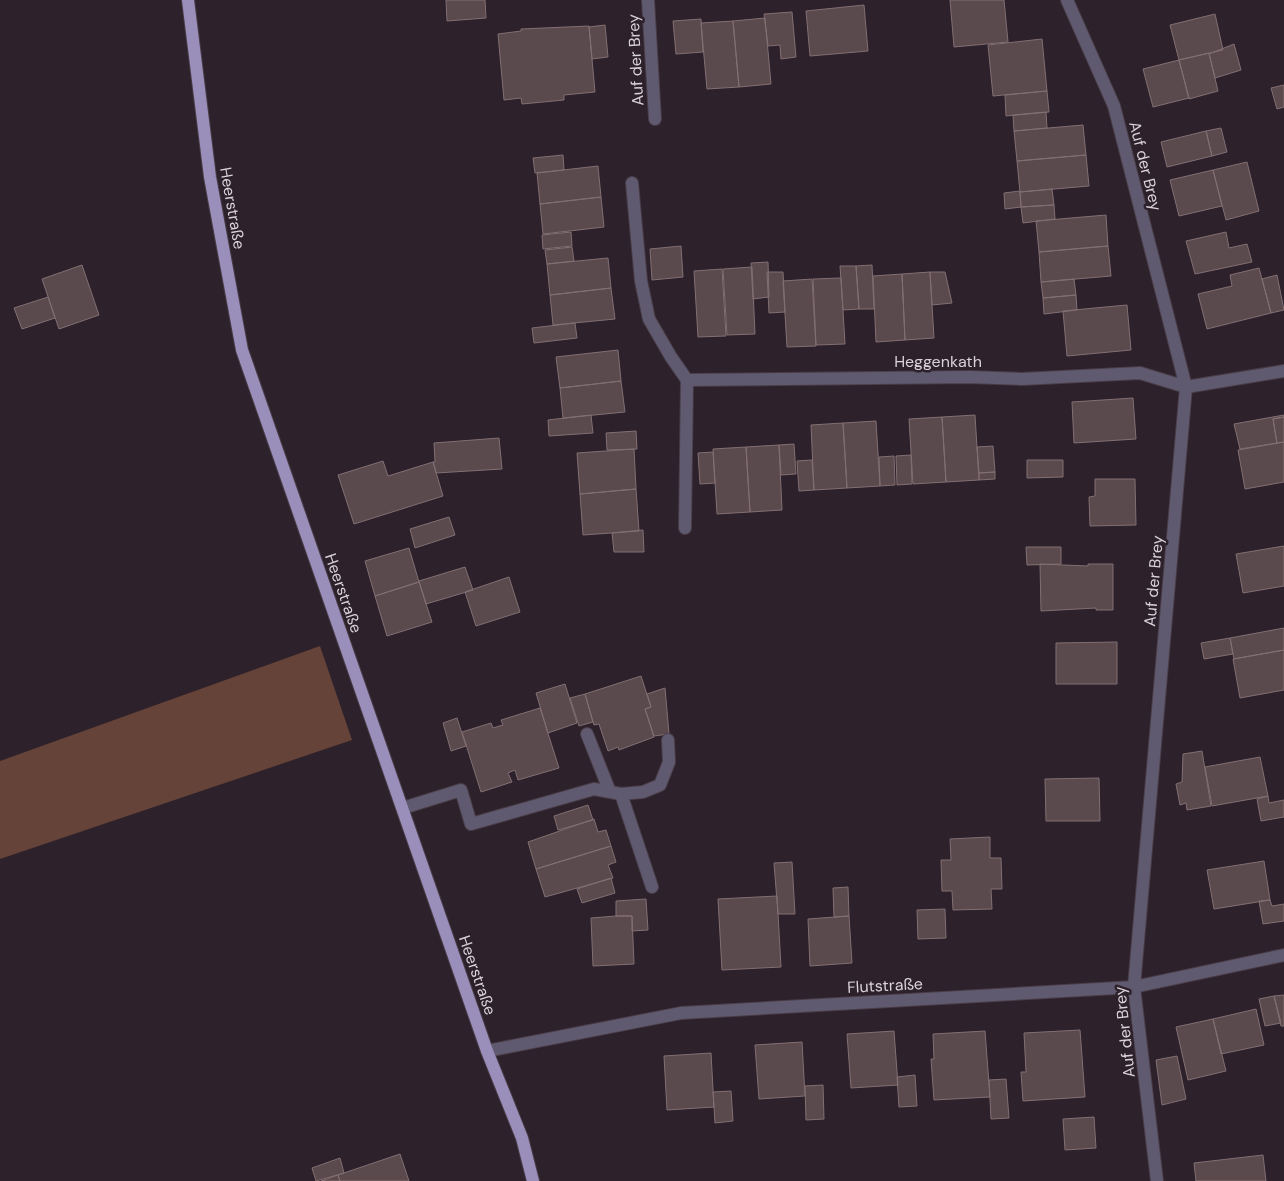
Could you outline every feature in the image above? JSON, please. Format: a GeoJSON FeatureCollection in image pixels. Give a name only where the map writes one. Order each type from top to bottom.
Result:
{"type":"FeatureCollection","features":[{"type":"Feature","properties":{"kind":"main road","name":"Heerstraße"},"geometry":{"type":"LineString","coordinates":[[188,0],[210,177],[242,350],[487,1051],[522,1138],[533,1181]]}},
{"type":"Feature","properties":{"kind":"street","name":"Auf der Brey"},"geometry":{"type":"LineString","coordinates":[[648,0],[655,119]]}},
{"type":"Feature","properties":{"kind":"street","name":"Auf der Brey"},"geometry":{"type":"LineString","coordinates":[[1067,0],[1114,106],[1186,387],[1134,988],[1156,1181]]}},
{"type":"Feature","properties":{"kind":"street"},"geometry":{"type":"LineString","coordinates":[[632,183],[641,281],[649,319],[670,357],[687,380],[685,528]]}},
{"type":"Feature","properties":{"kind":"street"},"geometry":{"type":"LineString","coordinates":[[1186,387],[1284,371]]}},
{"type":"Feature","properties":{"kind":"street","name":"Heggenkath"},"geometry":{"type":"LineString","coordinates":[[687,380],[959,377],[1022,379],[1140,373],[1186,387]]}},
{"type":"Feature","properties":{"kind":"street"},"geometry":{"type":"LineString","coordinates":[[587,734],[616,793],[652,887]]}},
{"type":"Feature","properties":{"kind":"street"},"geometry":{"type":"LineString","coordinates":[[402,808],[461,790],[471,824],[594,789],[616,793],[643,792],[660,784],[669,762],[668,740]]}},
{"type":"Feature","properties":{"kind":"street","name":"Flutstraße"},"geometry":{"type":"LineString","coordinates":[[487,1051],[681,1013],[1134,988],[1284,955]]}},
{"type":"Feature","properties":{"kind":"shaded area"},"geometry":{"type":"Polygon","coordinates":[[[320,646],[352,740],[0,859],[0,761],[320,646]]]}},
{"type":"Feature","properties":{"kind":"building"},"geometry":{"type":"Polygon","coordinates":[[[446,0],[485,0],[486,18],[447,21],[446,0]]]}},
{"type":"Feature","properties":{"kind":"building"},"geometry":{"type":"Polygon","coordinates":[[[950,0],[1004,0],[1008,42],[954,47],[950,0]]]}},
{"type":"Feature","properties":{"kind":"building"},"geometry":{"type":"Polygon","coordinates":[[[864,5],[868,51],[810,56],[806,11],[864,5]]]}},
{"type":"Feature","properties":{"kind":"building"},"geometry":{"type":"Polygon","coordinates":[[[792,12],[796,57],[781,59],[780,45],[768,46],[764,14],[792,12]]]}},
{"type":"Feature","properties":{"kind":"building"},"geometry":{"type":"Polygon","coordinates":[[[1215,14],[1223,50],[1179,60],[1170,25],[1215,14]]]}},
{"type":"Feature","properties":{"kind":"building"},"geometry":{"type":"Polygon","coordinates":[[[765,18],[771,84],[739,87],[733,21],[765,18]]]}},
{"type":"Feature","properties":{"kind":"building"},"geometry":{"type":"Polygon","coordinates":[[[701,19],[703,52],[676,54],[673,21],[701,19]]]}},
{"type":"Feature","properties":{"kind":"building"},"geometry":{"type":"Polygon","coordinates":[[[733,21],[739,87],[707,89],[701,23],[733,21]]]}},
{"type":"Feature","properties":{"kind":"building"},"geometry":{"type":"Polygon","coordinates":[[[605,25],[608,57],[592,59],[589,27],[605,25]]]}},
{"type":"Feature","properties":{"kind":"building"},"geometry":{"type":"Polygon","coordinates":[[[589,26],[595,92],[564,95],[564,100],[522,104],[521,98],[504,100],[498,34],[521,31],[521,29],[589,26]]]}},
{"type":"Feature","properties":{"kind":"building"},"geometry":{"type":"Polygon","coordinates":[[[1042,39],[1047,91],[993,96],[988,45],[1042,39]]]}},
{"type":"Feature","properties":{"kind":"building"},"geometry":{"type":"Polygon","coordinates":[[[1234,44],[1241,70],[1215,78],[1209,54],[1234,44]]]}},
{"type":"Feature","properties":{"kind":"building"},"geometry":{"type":"Polygon","coordinates":[[[1209,53],[1218,91],[1189,99],[1179,60],[1209,53]]]}},
{"type":"Feature","properties":{"kind":"building"},"geometry":{"type":"Polygon","coordinates":[[[1179,60],[1189,98],[1153,107],[1143,69],[1179,60]]]}},
{"type":"Feature","properties":{"kind":"building"},"geometry":{"type":"Polygon","coordinates":[[[1284,85],[1284,107],[1277,109],[1271,88],[1284,85]]]}},
{"type":"Feature","properties":{"kind":"building"},"geometry":{"type":"Polygon","coordinates":[[[1047,91],[1049,112],[1006,116],[1005,95],[1047,91]]]}},
{"type":"Feature","properties":{"kind":"building"},"geometry":{"type":"Polygon","coordinates":[[[1046,112],[1047,128],[1014,131],[1013,115],[1046,112]]]}},
{"type":"Feature","properties":{"kind":"building"},"geometry":{"type":"Polygon","coordinates":[[[1083,125],[1086,155],[1017,161],[1014,131],[1083,125]]]}},
{"type":"Feature","properties":{"kind":"building"},"geometry":{"type":"Polygon","coordinates":[[[1221,128],[1227,152],[1212,156],[1206,131],[1221,128]]]}},
{"type":"Feature","properties":{"kind":"building"},"geometry":{"type":"Polygon","coordinates":[[[1206,131],[1212,156],[1167,167],[1161,142],[1206,131]]]}},
{"type":"Feature","properties":{"kind":"building"},"geometry":{"type":"Polygon","coordinates":[[[563,155],[564,170],[535,173],[533,158],[563,155]]]}},
{"type":"Feature","properties":{"kind":"building"},"geometry":{"type":"Polygon","coordinates":[[[1086,155],[1089,186],[1020,192],[1017,161],[1086,155]]]}},
{"type":"Feature","properties":{"kind":"building"},"geometry":{"type":"Polygon","coordinates":[[[1247,162],[1259,211],[1226,220],[1213,170],[1247,162]]]}},
{"type":"Feature","properties":{"kind":"building"},"geometry":{"type":"Polygon","coordinates":[[[598,166],[601,197],[540,204],[537,173],[598,166]]]}},
{"type":"Feature","properties":{"kind":"building"},"geometry":{"type":"Polygon","coordinates":[[[1213,170],[1222,206],[1179,216],[1170,180],[1213,170]]]}},
{"type":"Feature","properties":{"kind":"building"},"geometry":{"type":"Polygon","coordinates":[[[1052,189],[1054,205],[1021,207],[1020,192],[1052,189]]]}},
{"type":"Feature","properties":{"kind":"building"},"geometry":{"type":"Polygon","coordinates":[[[1020,191],[1021,207],[1005,209],[1004,193],[1020,191]]]}},
{"type":"Feature","properties":{"kind":"building"},"geometry":{"type":"Polygon","coordinates":[[[601,197],[604,227],[543,234],[540,204],[601,197]]]}},
{"type":"Feature","properties":{"kind":"building"},"geometry":{"type":"Polygon","coordinates":[[[1054,205],[1055,219],[1023,223],[1021,207],[1054,205]]]}},
{"type":"Feature","properties":{"kind":"building"},"geometry":{"type":"Polygon","coordinates":[[[1106,215],[1108,246],[1039,252],[1036,221],[1106,215]]]}},
{"type":"Feature","properties":{"kind":"building"},"geometry":{"type":"Polygon","coordinates":[[[571,232],[572,246],[543,249],[542,235],[571,232]]]}},
{"type":"Feature","properties":{"kind":"building"},"geometry":{"type":"Polygon","coordinates":[[[1226,232],[1229,248],[1247,244],[1252,262],[1195,274],[1186,241],[1226,232]]]}},
{"type":"Feature","properties":{"kind":"building"},"geometry":{"type":"Polygon","coordinates":[[[681,246],[683,277],[652,280],[650,249],[681,246]]]}},
{"type":"Feature","properties":{"kind":"building"},"geometry":{"type":"Polygon","coordinates":[[[1108,246],[1111,276],[1041,282],[1039,252],[1108,246]]]}},
{"type":"Feature","properties":{"kind":"building"},"geometry":{"type":"Polygon","coordinates":[[[572,247],[574,261],[547,264],[545,250],[572,247]]]}},
{"type":"Feature","properties":{"kind":"building"},"geometry":{"type":"Polygon","coordinates":[[[608,258],[611,288],[550,295],[547,264],[608,258]]]}},
{"type":"Feature","properties":{"kind":"building"},"geometry":{"type":"Polygon","coordinates":[[[768,262],[769,297],[753,299],[751,263],[768,262]]]}},
{"type":"Feature","properties":{"kind":"building"},"geometry":{"type":"Polygon","coordinates":[[[82,265],[99,315],[59,329],[42,279],[82,265]]]}},
{"type":"Feature","properties":{"kind":"building"},"geometry":{"type":"Polygon","coordinates":[[[872,265],[874,309],[859,309],[856,266],[872,265]]]}},
{"type":"Feature","properties":{"kind":"building"},"geometry":{"type":"Polygon","coordinates":[[[840,266],[856,266],[859,309],[843,310],[840,266]]]}},
{"type":"Feature","properties":{"kind":"building"},"geometry":{"type":"Polygon","coordinates":[[[752,267],[755,334],[727,335],[723,269],[752,267]]]}},
{"type":"Feature","properties":{"kind":"building"},"geometry":{"type":"Polygon","coordinates":[[[1259,268],[1271,313],[1207,329],[1198,294],[1232,286],[1230,275],[1259,268]]]}},
{"type":"Feature","properties":{"kind":"building"},"geometry":{"type":"Polygon","coordinates":[[[722,269],[726,336],[698,337],[694,271],[722,269]]]}},
{"type":"Feature","properties":{"kind":"building"},"geometry":{"type":"Polygon","coordinates":[[[767,272],[783,272],[785,312],[769,313],[767,272]]]}},
{"type":"Feature","properties":{"kind":"building"},"geometry":{"type":"Polygon","coordinates":[[[930,272],[934,338],[905,340],[902,274],[930,272]]]}},
{"type":"Feature","properties":{"kind":"building"},"geometry":{"type":"Polygon","coordinates":[[[930,272],[945,272],[952,303],[932,305],[930,272]]]}},
{"type":"Feature","properties":{"kind":"building"},"geometry":{"type":"Polygon","coordinates":[[[902,274],[905,340],[876,342],[873,276],[902,274]]]}},
{"type":"Feature","properties":{"kind":"building"},"geometry":{"type":"Polygon","coordinates":[[[1277,275],[1284,310],[1271,313],[1262,279],[1277,275]]]}},
{"type":"Feature","properties":{"kind":"building"},"geometry":{"type":"Polygon","coordinates":[[[841,278],[845,344],[816,345],[813,279],[841,278]]]}},
{"type":"Feature","properties":{"kind":"building"},"geometry":{"type":"Polygon","coordinates":[[[812,279],[816,346],[787,347],[783,281],[812,279]]]}},
{"type":"Feature","properties":{"kind":"building"},"geometry":{"type":"Polygon","coordinates":[[[1074,279],[1076,295],[1043,298],[1041,282],[1074,279]]]}},
{"type":"Feature","properties":{"kind":"building"},"geometry":{"type":"Polygon","coordinates":[[[611,288],[615,319],[553,325],[550,295],[611,288]]]}},
{"type":"Feature","properties":{"kind":"building"},"geometry":{"type":"Polygon","coordinates":[[[1076,295],[1077,310],[1044,314],[1043,298],[1076,295]]]}},
{"type":"Feature","properties":{"kind":"building"},"geometry":{"type":"Polygon","coordinates":[[[48,297],[55,318],[22,329],[14,308],[48,297]]]}},
{"type":"Feature","properties":{"kind":"building"},"geometry":{"type":"Polygon","coordinates":[[[1127,305],[1131,350],[1067,356],[1063,311],[1127,305]]]}},
{"type":"Feature","properties":{"kind":"building"},"geometry":{"type":"Polygon","coordinates":[[[575,323],[577,338],[534,343],[532,328],[575,323]]]}},
{"type":"Feature","properties":{"kind":"building"},"geometry":{"type":"Polygon","coordinates":[[[618,350],[621,381],[560,388],[556,357],[618,350]]]}},
{"type":"Feature","properties":{"kind":"building"},"geometry":{"type":"Polygon","coordinates":[[[621,381],[625,412],[563,418],[560,388],[621,381]]]}},
{"type":"Feature","properties":{"kind":"building"},"geometry":{"type":"Polygon","coordinates":[[[1133,398],[1136,439],[1074,443],[1072,402],[1133,398]]]}},
{"type":"Feature","properties":{"kind":"building"},"geometry":{"type":"Polygon","coordinates":[[[591,415],[593,433],[549,436],[548,420],[591,415]]]}},
{"type":"Feature","properties":{"kind":"building"},"geometry":{"type":"Polygon","coordinates":[[[975,415],[979,480],[946,482],[942,417],[975,415]]]}},
{"type":"Feature","properties":{"kind":"building"},"geometry":{"type":"Polygon","coordinates":[[[1284,415],[1284,417],[1273,419],[1277,443],[1240,449],[1234,424],[1284,415]]]}},
{"type":"Feature","properties":{"kind":"building"},"geometry":{"type":"Polygon","coordinates":[[[942,417],[946,482],[913,484],[909,419],[942,417]]]}},
{"type":"Feature","properties":{"kind":"building"},"geometry":{"type":"Polygon","coordinates":[[[1284,417],[1284,442],[1277,443],[1273,419],[1284,417]]]}},
{"type":"Feature","properties":{"kind":"building"},"geometry":{"type":"Polygon","coordinates":[[[876,421],[880,486],[847,488],[843,423],[876,421]]]}},
{"type":"Feature","properties":{"kind":"building"},"geometry":{"type":"Polygon","coordinates":[[[843,423],[847,488],[814,490],[811,425],[843,423]]]}},
{"type":"Feature","properties":{"kind":"building"},"geometry":{"type":"Polygon","coordinates":[[[636,431],[637,449],[607,450],[606,433],[636,431]]]}},
{"type":"Feature","properties":{"kind":"building"},"geometry":{"type":"Polygon","coordinates":[[[499,438],[502,469],[436,473],[433,462],[435,462],[434,443],[499,438]]]}},
{"type":"Feature","properties":{"kind":"building"},"geometry":{"type":"Polygon","coordinates":[[[1284,442],[1284,482],[1245,489],[1238,450],[1284,442]]]}},
{"type":"Feature","properties":{"kind":"building"},"geometry":{"type":"Polygon","coordinates":[[[794,444],[796,474],[781,475],[779,445],[794,444]]]}},
{"type":"Feature","properties":{"kind":"building"},"geometry":{"type":"Polygon","coordinates":[[[779,445],[782,510],[750,512],[746,447],[779,445]]]}},
{"type":"Feature","properties":{"kind":"building"},"geometry":{"type":"Polygon","coordinates":[[[993,446],[995,472],[979,473],[977,447],[993,446]]]}},
{"type":"Feature","properties":{"kind":"building"},"geometry":{"type":"Polygon","coordinates":[[[746,447],[750,512],[717,514],[713,449],[746,447]]]}},
{"type":"Feature","properties":{"kind":"building"},"geometry":{"type":"Polygon","coordinates":[[[634,449],[636,489],[580,494],[577,453],[634,449]]]}},
{"type":"Feature","properties":{"kind":"building"},"geometry":{"type":"Polygon","coordinates":[[[713,452],[715,483],[700,484],[698,453],[713,452]]]}},
{"type":"Feature","properties":{"kind":"building"},"geometry":{"type":"Polygon","coordinates":[[[911,455],[912,484],[897,485],[896,456],[911,455]]]}},
{"type":"Feature","properties":{"kind":"building"},"geometry":{"type":"Polygon","coordinates":[[[894,456],[895,485],[880,486],[879,457],[894,456]]]}},
{"type":"Feature","properties":{"kind":"building"},"geometry":{"type":"Polygon","coordinates":[[[812,460],[814,490],[799,491],[797,461],[812,460]]]}},
{"type":"Feature","properties":{"kind":"building"},"geometry":{"type":"Polygon","coordinates":[[[1027,460],[1063,460],[1063,477],[1027,478],[1027,460]]]}},
{"type":"Feature","properties":{"kind":"building"},"geometry":{"type":"Polygon","coordinates":[[[383,461],[388,476],[433,462],[443,496],[354,524],[338,475],[383,461]]]}},
{"type":"Feature","properties":{"kind":"building"},"geometry":{"type":"Polygon","coordinates":[[[995,472],[995,479],[979,480],[979,473],[995,472]]]}},
{"type":"Feature","properties":{"kind":"building"},"geometry":{"type":"Polygon","coordinates":[[[1095,479],[1135,479],[1136,525],[1090,526],[1089,497],[1095,496],[1095,479]]]}},
{"type":"Feature","properties":{"kind":"building"},"geometry":{"type":"Polygon","coordinates":[[[636,489],[639,531],[583,535],[580,494],[636,489]]]}},
{"type":"Feature","properties":{"kind":"building"},"geometry":{"type":"Polygon","coordinates":[[[449,517],[455,535],[415,548],[410,529],[449,517]]]}},
{"type":"Feature","properties":{"kind":"building"},"geometry":{"type":"Polygon","coordinates":[[[643,530],[644,552],[614,552],[612,533],[643,530]]]}},
{"type":"Feature","properties":{"kind":"building"},"geometry":{"type":"Polygon","coordinates":[[[1284,546],[1284,586],[1243,593],[1236,554],[1284,546]]]}},
{"type":"Feature","properties":{"kind":"building"},"geometry":{"type":"Polygon","coordinates":[[[1026,547],[1061,547],[1061,564],[1027,565],[1026,547]]]}},
{"type":"Feature","properties":{"kind":"building"},"geometry":{"type":"Polygon","coordinates":[[[409,548],[419,582],[375,596],[365,561],[409,548]]]}},
{"type":"Feature","properties":{"kind":"building"},"geometry":{"type":"Polygon","coordinates":[[[1040,564],[1088,566],[1088,564],[1113,564],[1113,610],[1096,610],[1096,608],[1041,611],[1040,564]]]}},
{"type":"Feature","properties":{"kind":"building"},"geometry":{"type":"Polygon","coordinates":[[[465,567],[473,590],[426,604],[419,581],[465,567]]]}},
{"type":"Feature","properties":{"kind":"building"},"geometry":{"type":"Polygon","coordinates":[[[509,577],[520,612],[476,626],[465,592],[509,577]]]}},
{"type":"Feature","properties":{"kind":"building"},"geometry":{"type":"Polygon","coordinates":[[[419,582],[432,622],[387,636],[375,596],[419,582]]]}},
{"type":"Feature","properties":{"kind":"building"},"geometry":{"type":"Polygon","coordinates":[[[1284,628],[1284,650],[1234,659],[1230,638],[1284,628]]]}},
{"type":"Feature","properties":{"kind":"building"},"geometry":{"type":"Polygon","coordinates":[[[1230,638],[1233,654],[1204,659],[1201,643],[1230,638]]]}},
{"type":"Feature","properties":{"kind":"building"},"geometry":{"type":"Polygon","coordinates":[[[1117,642],[1117,684],[1056,684],[1056,643],[1117,642]]]}},
{"type":"Feature","properties":{"kind":"building"},"geometry":{"type":"Polygon","coordinates":[[[1284,650],[1284,690],[1240,698],[1233,659],[1284,650]]]}},
{"type":"Feature","properties":{"kind":"building"},"geometry":{"type":"Polygon","coordinates":[[[641,676],[651,707],[645,709],[654,737],[619,750],[618,747],[608,751],[599,724],[594,725],[585,694],[641,676]]]}},
{"type":"Feature","properties":{"kind":"building"},"geometry":{"type":"Polygon","coordinates":[[[565,684],[577,723],[548,733],[536,693],[565,684]]]}},
{"type":"Feature","properties":{"kind":"building"},"geometry":{"type":"Polygon","coordinates":[[[665,688],[669,734],[654,736],[645,709],[651,707],[647,694],[665,688]]]}},
{"type":"Feature","properties":{"kind":"building"},"geometry":{"type":"Polygon","coordinates":[[[585,694],[593,722],[579,726],[570,698],[585,694]]]}},
{"type":"Feature","properties":{"kind":"building"},"geometry":{"type":"Polygon","coordinates":[[[540,708],[559,768],[518,780],[515,770],[508,773],[512,782],[481,792],[462,732],[491,723],[493,728],[503,725],[501,720],[540,708]]]}},
{"type":"Feature","properties":{"kind":"building"},"geometry":{"type":"Polygon","coordinates":[[[457,718],[466,746],[451,751],[443,723],[457,718]]]}},
{"type":"Feature","properties":{"kind":"building"},"geometry":{"type":"Polygon","coordinates":[[[1202,751],[1211,806],[1187,810],[1186,803],[1180,805],[1176,784],[1182,782],[1183,754],[1202,751]]]}},
{"type":"Feature","properties":{"kind":"building"},"geometry":{"type":"Polygon","coordinates":[[[1260,757],[1268,796],[1212,806],[1205,767],[1260,757]]]}},
{"type":"Feature","properties":{"kind":"building"},"geometry":{"type":"Polygon","coordinates":[[[1099,778],[1100,821],[1046,821],[1045,779],[1099,778]]]}},
{"type":"Feature","properties":{"kind":"building"},"geometry":{"type":"Polygon","coordinates":[[[1268,796],[1269,803],[1284,800],[1284,817],[1261,821],[1257,799],[1268,796]]]}},
{"type":"Feature","properties":{"kind":"building"},"geometry":{"type":"Polygon","coordinates":[[[588,805],[593,820],[558,830],[554,816],[588,805]]]}},
{"type":"Feature","properties":{"kind":"building"},"geometry":{"type":"Polygon","coordinates":[[[594,819],[598,832],[606,830],[611,846],[536,869],[528,842],[594,819]]]}},
{"type":"Feature","properties":{"kind":"building"},"geometry":{"type":"Polygon","coordinates":[[[990,837],[990,858],[1001,858],[1002,889],[991,889],[992,909],[953,910],[952,891],[942,891],[941,860],[951,860],[950,839],[990,837]]]}},
{"type":"Feature","properties":{"kind":"building"},"geometry":{"type":"Polygon","coordinates":[[[611,846],[616,862],[608,865],[613,878],[545,897],[536,869],[611,846]]]}},
{"type":"Feature","properties":{"kind":"building"},"geometry":{"type":"Polygon","coordinates":[[[1264,861],[1270,900],[1214,909],[1207,870],[1264,861]]]}},
{"type":"Feature","properties":{"kind":"building"},"geometry":{"type":"Polygon","coordinates":[[[792,862],[795,914],[778,914],[774,863],[792,862]]]}},
{"type":"Feature","properties":{"kind":"building"},"geometry":{"type":"Polygon","coordinates":[[[611,878],[615,893],[582,903],[577,889],[611,878]]]}},
{"type":"Feature","properties":{"kind":"building"},"geometry":{"type":"Polygon","coordinates":[[[848,887],[849,916],[834,917],[833,888],[848,887]]]}},
{"type":"Feature","properties":{"kind":"building"},"geometry":{"type":"Polygon","coordinates":[[[777,896],[781,967],[722,970],[718,899],[777,896]]]}},
{"type":"Feature","properties":{"kind":"building"},"geometry":{"type":"Polygon","coordinates":[[[646,899],[648,930],[632,931],[632,916],[616,916],[616,901],[646,899]]]}},
{"type":"Feature","properties":{"kind":"building"},"geometry":{"type":"Polygon","coordinates":[[[1270,900],[1272,906],[1284,904],[1284,921],[1263,924],[1259,901],[1270,900]]]}},
{"type":"Feature","properties":{"kind":"building"},"geometry":{"type":"Polygon","coordinates":[[[945,909],[946,938],[918,939],[917,910],[945,909]]]}},
{"type":"Feature","properties":{"kind":"building"},"geometry":{"type":"Polygon","coordinates":[[[632,916],[634,964],[593,966],[591,918],[632,916]]]}},
{"type":"Feature","properties":{"kind":"building"},"geometry":{"type":"Polygon","coordinates":[[[849,916],[852,963],[810,966],[808,919],[849,916]]]}},
{"type":"Feature","properties":{"kind":"building"},"geometry":{"type":"Polygon","coordinates":[[[1284,995],[1284,1026],[1281,1026],[1274,996],[1284,995]]]}},
{"type":"Feature","properties":{"kind":"building"},"geometry":{"type":"Polygon","coordinates":[[[1274,996],[1281,1023],[1265,1026],[1259,999],[1274,996]]]}},
{"type":"Feature","properties":{"kind":"building"},"geometry":{"type":"Polygon","coordinates":[[[1256,1009],[1264,1045],[1221,1054],[1213,1019],[1256,1009]]]}},
{"type":"Feature","properties":{"kind":"building"},"geometry":{"type":"Polygon","coordinates":[[[1213,1019],[1226,1071],[1188,1080],[1176,1027],[1213,1019]]]}},
{"type":"Feature","properties":{"kind":"building"},"geometry":{"type":"Polygon","coordinates":[[[1080,1030],[1085,1097],[1023,1101],[1021,1072],[1026,1072],[1024,1033],[1080,1030]]]}},
{"type":"Feature","properties":{"kind":"building"},"geometry":{"type":"Polygon","coordinates":[[[894,1031],[898,1085],[851,1088],[847,1034],[894,1031]]]}},
{"type":"Feature","properties":{"kind":"building"},"geometry":{"type":"Polygon","coordinates":[[[985,1031],[990,1097],[934,1100],[931,1059],[934,1059],[933,1034],[985,1031]]]}},
{"type":"Feature","properties":{"kind":"building"},"geometry":{"type":"Polygon","coordinates":[[[802,1042],[805,1096],[759,1099],[755,1045],[802,1042]]]}},
{"type":"Feature","properties":{"kind":"building"},"geometry":{"type":"Polygon","coordinates":[[[711,1053],[714,1107],[667,1110],[664,1056],[711,1053]]]}},
{"type":"Feature","properties":{"kind":"building"},"geometry":{"type":"Polygon","coordinates":[[[1177,1056],[1186,1099],[1162,1105],[1156,1060],[1177,1056]]]}},
{"type":"Feature","properties":{"kind":"building"},"geometry":{"type":"Polygon","coordinates":[[[915,1075],[917,1106],[899,1107],[897,1077],[915,1075]]]}},
{"type":"Feature","properties":{"kind":"building"},"geometry":{"type":"Polygon","coordinates":[[[1006,1079],[1009,1118],[991,1119],[989,1080],[1006,1079]]]}},
{"type":"Feature","properties":{"kind":"building"},"geometry":{"type":"Polygon","coordinates":[[[823,1085],[824,1119],[806,1120],[805,1086],[823,1085]]]}},
{"type":"Feature","properties":{"kind":"building"},"geometry":{"type":"Polygon","coordinates":[[[731,1091],[733,1121],[715,1123],[713,1092],[731,1091]]]}},
{"type":"Feature","properties":{"kind":"building"},"geometry":{"type":"Polygon","coordinates":[[[1094,1117],[1096,1148],[1065,1150],[1063,1119],[1094,1117]]]}},
{"type":"Feature","properties":{"kind":"building"},"geometry":{"type":"Polygon","coordinates":[[[400,1154],[409,1181],[340,1181],[338,1175],[400,1154]]]}},
{"type":"Feature","properties":{"kind":"building"},"geometry":{"type":"Polygon","coordinates":[[[1263,1155],[1266,1181],[1196,1181],[1194,1163],[1263,1155]]]}},
{"type":"Feature","properties":{"kind":"building"},"geometry":{"type":"Polygon","coordinates":[[[340,1158],[344,1173],[316,1181],[312,1168],[340,1158]]]}},
{"type":"Feature","properties":{"kind":"building"},"geometry":{"type":"Polygon","coordinates":[[[338,1175],[340,1181],[321,1181],[338,1175]]]}}]}
